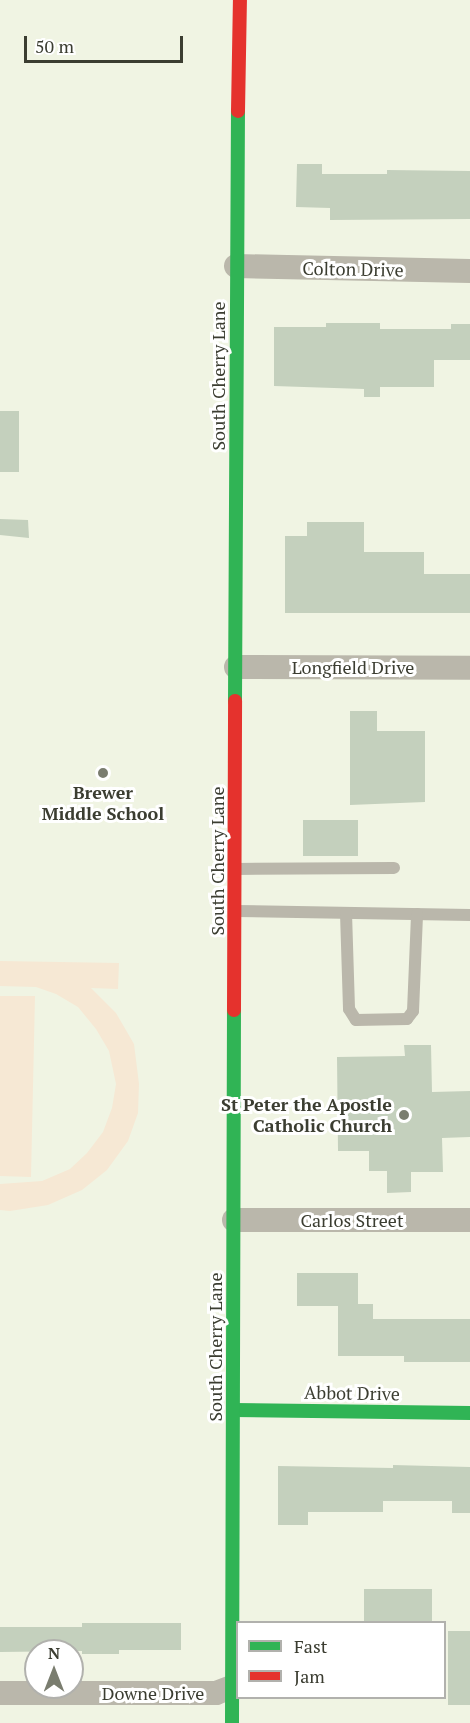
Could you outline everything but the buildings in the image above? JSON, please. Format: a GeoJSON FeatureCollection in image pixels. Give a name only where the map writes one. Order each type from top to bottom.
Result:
{"type":"FeatureCollection","features":[{"type":"Feature","properties":{"kind":"street","name":"South Cherry Lane"},"geometry":{"type":"LineString","coordinates":[[232,1723],[236,266],[240,0]]}},
{"type":"Feature","properties":{"kind":"street","name":"Colton Drive"},"geometry":{"type":"LineString","coordinates":[[236,266],[470,271]]}},
{"type":"Feature","properties":{"kind":"street","name":"Longfield Drive"},"geometry":{"type":"LineString","coordinates":[[236,667],[470,668]]}},
{"type":"Feature","properties":{"kind":"street","name":"Carlos Street"},"geometry":{"type":"LineString","coordinates":[[234,1220],[470,1220]]}},
{"type":"Feature","properties":{"kind":"street","name":"Abbot Drive"},"geometry":{"type":"LineString","coordinates":[[233,1410],[470,1413]]}},
{"type":"Feature","properties":{"kind":"street","name":"Downe Drive"},"geometry":{"type":"LineString","coordinates":[[0,1693],[216,1693],[232,1687]]}},
{"type":"Feature","properties":{"kind":"lane"},"geometry":{"type":"LineString","coordinates":[[235,870],[394,868]]}},
{"type":"Feature","properties":{"kind":"lane"},"geometry":{"type":"LineString","coordinates":[[235,911],[470,915]]}},
{"type":"Feature","properties":{"kind":"lane"},"geometry":{"type":"LineString","coordinates":[[346,913],[349,1009],[356,1020],[407,1018],[414,1011],[417,914]]}},
{"type":"Feature","properties":{"kind":"shaded area"},"geometry":{"type":"Polygon","coordinates":[[[0,961],[119,963],[118,989],[91,988],[116,1013],[134,1044],[139,1084],[138,1113],[128,1141],[107,1170],[82,1190],[48,1205],[10,1211],[0,1210],[0,1184],[42,1181],[70,1169],[87,1153],[103,1132],[112,1108],[116,1084],[109,1051],[96,1029],[78,1007],[56,994],[36,987],[0,986],[0,961]]]}},
{"type":"Feature","properties":{"kind":"shaded area"},"geometry":{"type":"Polygon","coordinates":[[[0,996],[35,996],[31,1177],[0,1176],[0,996]]]}},
{"type":"Feature","properties":{"kind":"traffic: fast"},"geometry":{"type":"LineString","coordinates":[[235,701],[238,111]]}},
{"type":"Feature","properties":{"kind":"traffic: fast"},"geometry":{"type":"LineString","coordinates":[[232,1723],[234,1010]]}},
{"type":"Feature","properties":{"kind":"traffic: fast"},"geometry":{"type":"LineString","coordinates":[[233,1410],[470,1413]]}},
{"type":"Feature","properties":{"kind":"traffic: jam"},"geometry":{"type":"LineString","coordinates":[[238,111],[240,0]]}},
{"type":"Feature","properties":{"kind":"traffic: jam"},"geometry":{"type":"LineString","coordinates":[[234,1010],[235,701]]}},
{"type":"Feature","properties":{"kind":"place","name":"Brewer Middle School"},"geometry":{"type":"Point","coordinates":[103,773]}},
{"type":"Feature","properties":{"kind":"place","name":"St Peter the Apostle Catholic Church"},"geometry":{"type":"Point","coordinates":[404,1115]}}]}
